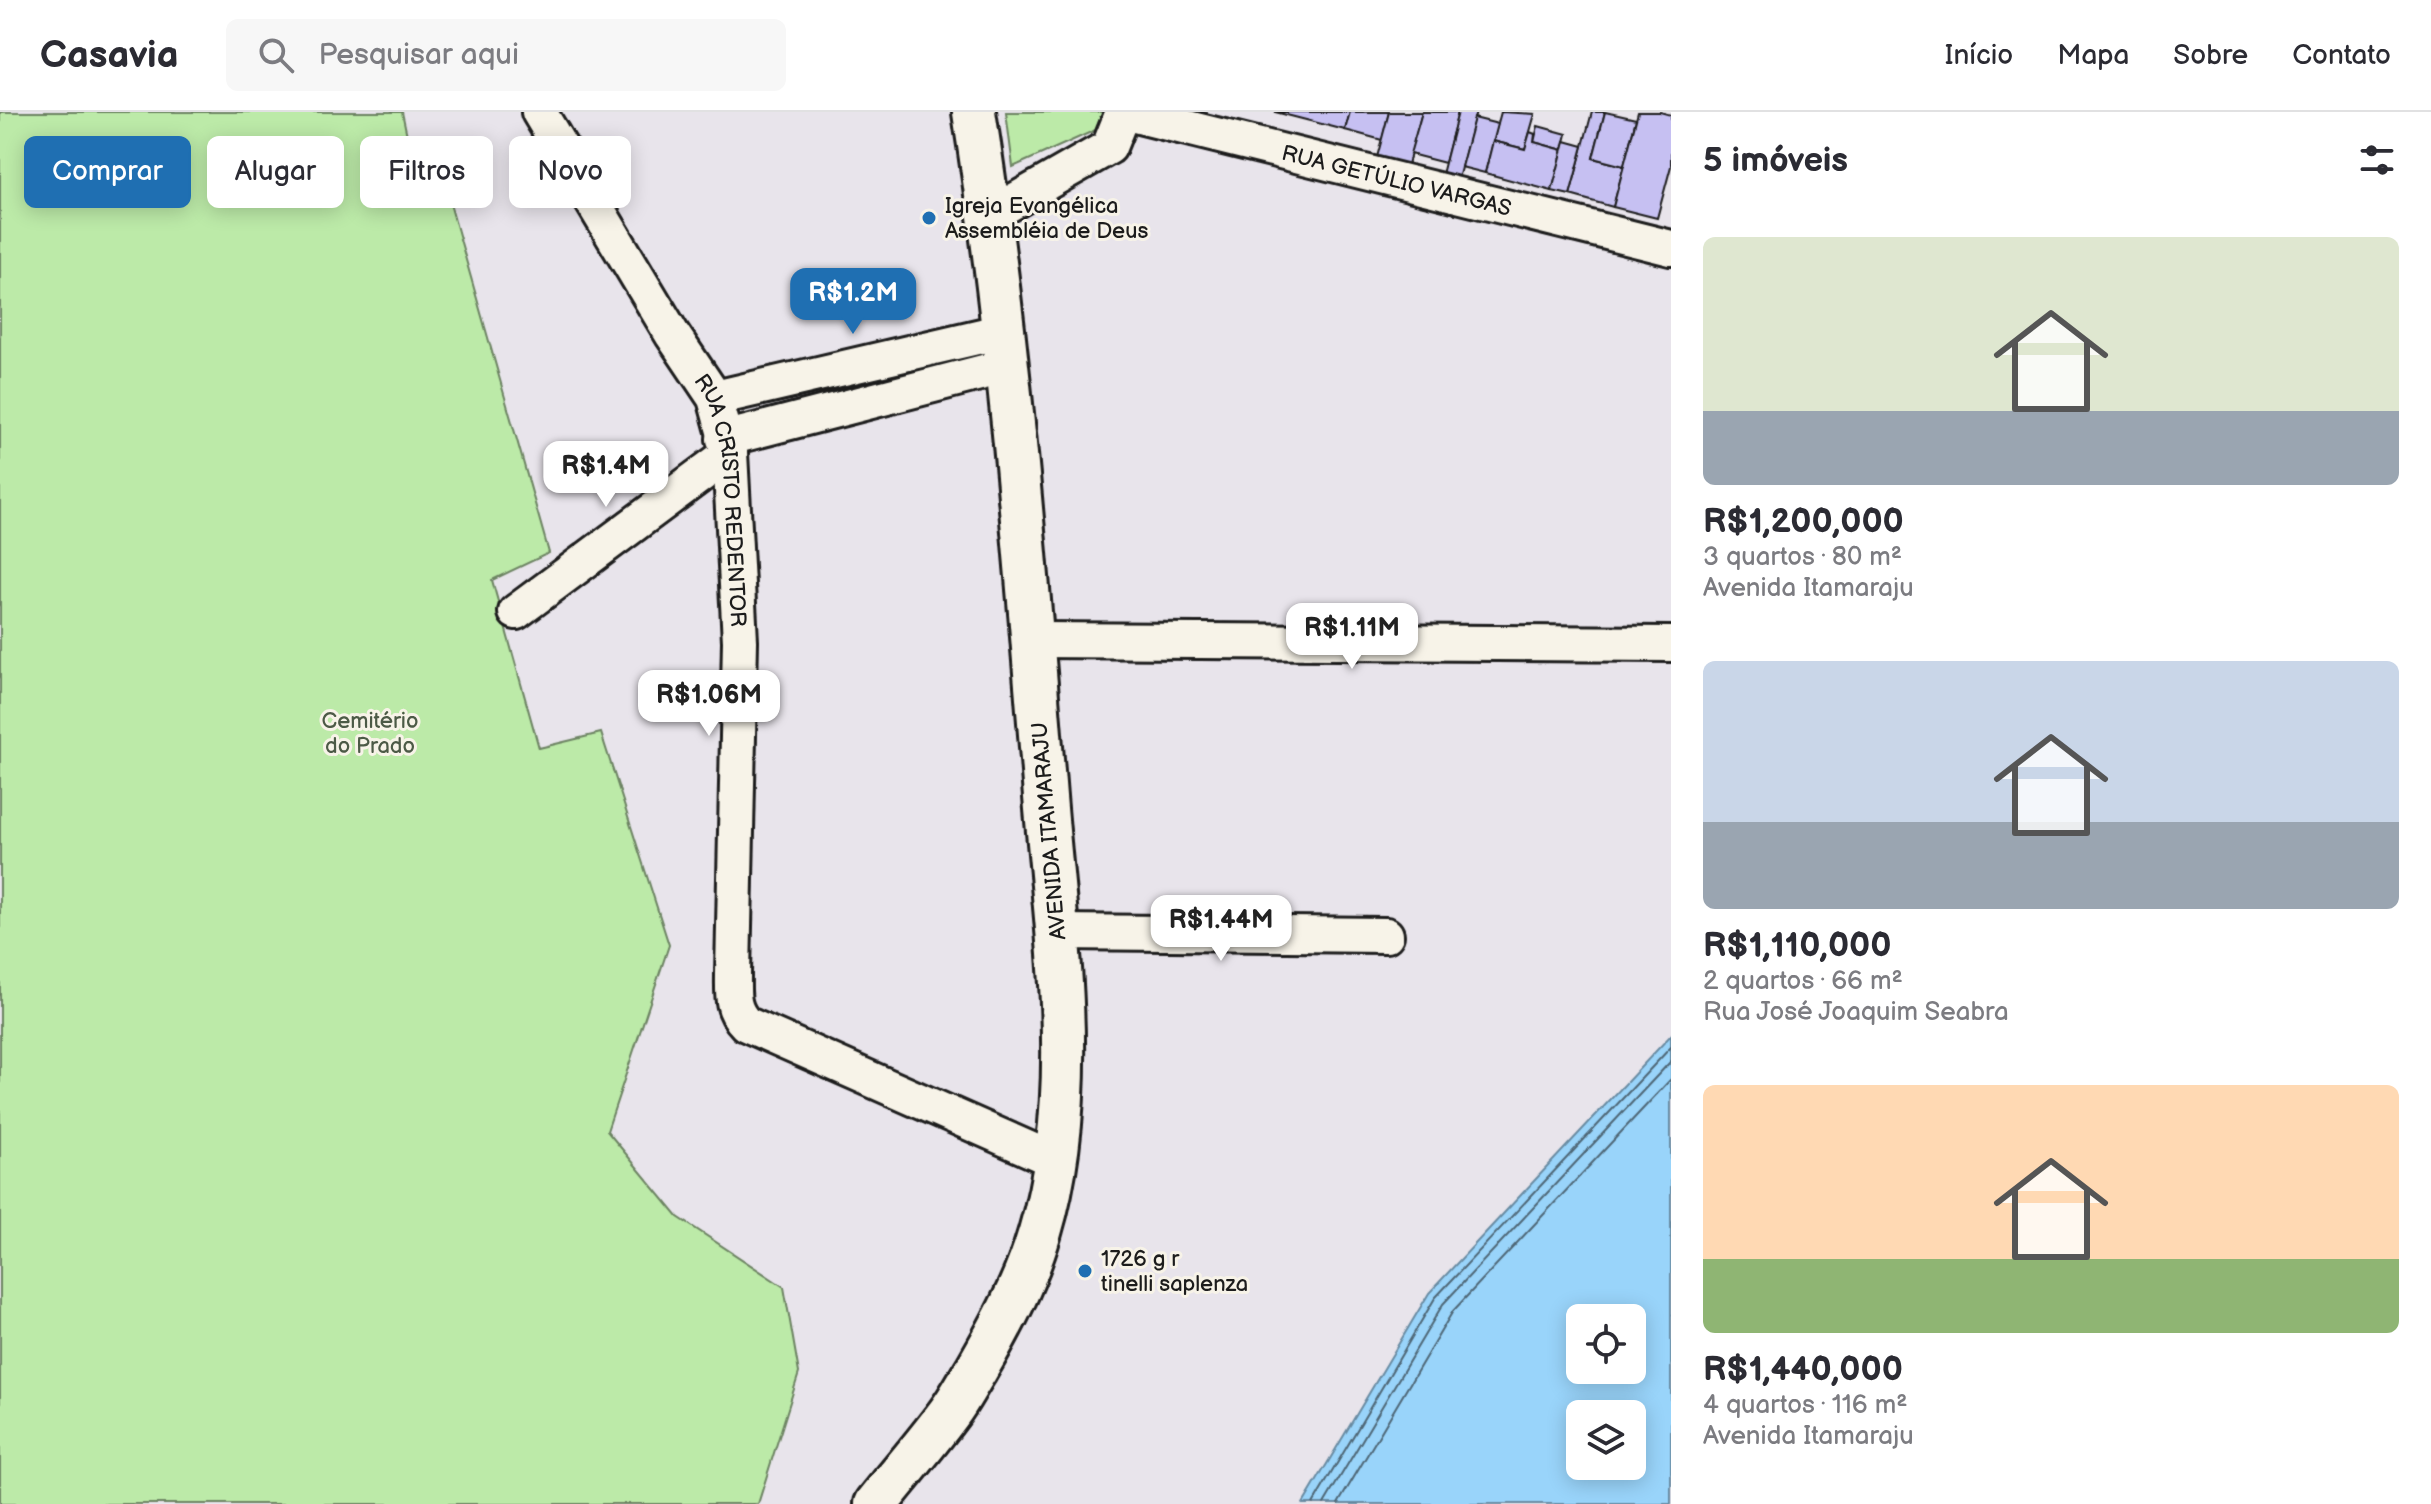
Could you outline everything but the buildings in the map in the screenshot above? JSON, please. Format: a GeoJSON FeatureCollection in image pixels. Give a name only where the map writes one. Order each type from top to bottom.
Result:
{"type":"FeatureCollection","features":[{"type":"Feature","properties":{"kind":"main road","name":"AVENIDA ITAMARAJU"},"geometry":{"type":"LineString","coordinates":[[876,1504],[951,1411],[1002,1325],[1040,1233],[1056,1161],[1062,1097],[1062,1006],[1033,640],[1005,349],[990,215],[974,112]]}},
{"type":"Feature","properties":{"kind":"street","name":"RUA CRISTO REDENTOR"},"geometry":{"type":"LineString","coordinates":[[539,112],[672,334],[715,398],[727,446],[740,641],[733,974],[733,1004],[738,1016],[746,1024],[1056,1161]]}},
{"type":"Feature","properties":{"kind":"street","name":"RUA GETÚLIO VARGAS"},"geometry":{"type":"LineString","coordinates":[[990,215],[1109,147],[1123,112],[1671,248]]}},
{"type":"Feature","properties":{"kind":"street"},"geometry":{"type":"LineString","coordinates":[[715,398],[1005,349]]}},
{"type":"Feature","properties":{"kind":"street"},"geometry":{"type":"LineString","coordinates":[[516,612],[727,446],[1005,349]]}},
{"type":"Feature","properties":{"kind":"street"},"geometry":{"type":"LineString","coordinates":[[1033,640],[1671,644]]}},
{"type":"Feature","properties":{"kind":"street"},"geometry":{"type":"LineString","coordinates":[[1056,932],[1386,935]]}},
{"type":"Feature","properties":{"kind":"green space","name":"Cemitério do Prado"},"geometry":{"type":"Polygon","coordinates":[[[0,112],[402,112],[407,136],[360,136],[360,208],[451,208],[549,553],[492,580],[539,748],[601,733],[669,945],[607,1131],[678,1217],[784,1287],[799,1373],[758,1504],[0,1504],[0,112]]]}},
{"type":"Feature","properties":{"kind":"green space"},"geometry":{"type":"Polygon","coordinates":[[[1006,112],[1103,112],[1100,128],[1013,167],[1006,112]]]}},
{"type":"Feature","properties":{"kind":"water"},"geometry":{"type":"Polygon","coordinates":[[[1671,1035],[1671,1504],[1303,1504],[1429,1293],[1671,1035]]]}},
{"type":"Feature","properties":{"kind":"place","name":"Igreja Evangélica Assembléia de Deus"},"geometry":{"type":"Point","coordinates":[929,218]}},
{"type":"Feature","properties":{"kind":"place","name":"1726 g r tinelli saplenza"},"geometry":{"type":"Point","coordinates":[1085,1271]}}]}
